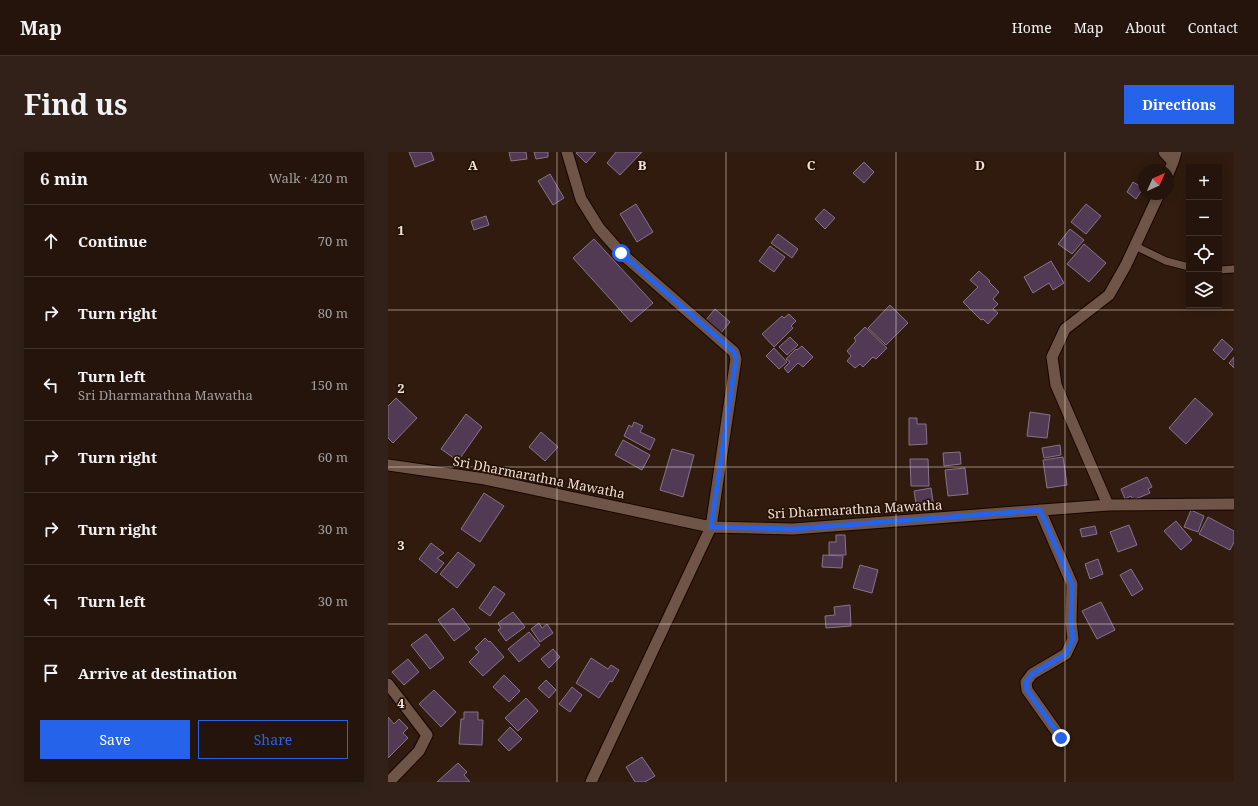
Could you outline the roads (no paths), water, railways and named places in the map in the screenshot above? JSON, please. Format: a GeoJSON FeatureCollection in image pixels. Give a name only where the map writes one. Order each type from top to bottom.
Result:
{"type":"FeatureCollection","features":[{"type":"Feature","properties":{"kind":"street"},"geometry":{"type":"LineString","coordinates":[[567,152],[581,199],[599,228],[621,253],[734,352],[736,359],[711,527],[591,782]]}},
{"type":"Feature","properties":{"kind":"street"},"geometry":{"type":"LineString","coordinates":[[1164,152],[1175,157]]}},
{"type":"Feature","properties":{"kind":"street"},"geometry":{"type":"LineString","coordinates":[[1108,505],[1056,385],[1052,358],[1066,329],[1109,295],[1126,265],[1156,200]]}},
{"type":"Feature","properties":{"kind":"street","name":"Sri Dharmarathna Mawatha"},"geometry":{"type":"LineString","coordinates":[[388,465],[485,479],[711,527],[793,529],[1108,505],[1234,504]]}},
{"type":"Feature","properties":{"kind":"street"},"geometry":{"type":"LineString","coordinates":[[1040,510],[1072,584],[1071,622],[1073,639],[1066,654],[1032,674],[1026,682],[1027,690],[1061,738]]}},
{"type":"Feature","properties":{"kind":"street"},"geometry":{"type":"LineString","coordinates":[[388,684],[427,735],[419,751],[389,782]]}},
{"type":"Feature","properties":{"kind":"lane"},"geometry":{"type":"LineString","coordinates":[[1135,246],[1166,260],[1186,266]]}},
{"type":"Feature","properties":{"kind":"lane"},"geometry":{"type":"LineString","coordinates":[[1222,270],[1234,269]]}}]}
